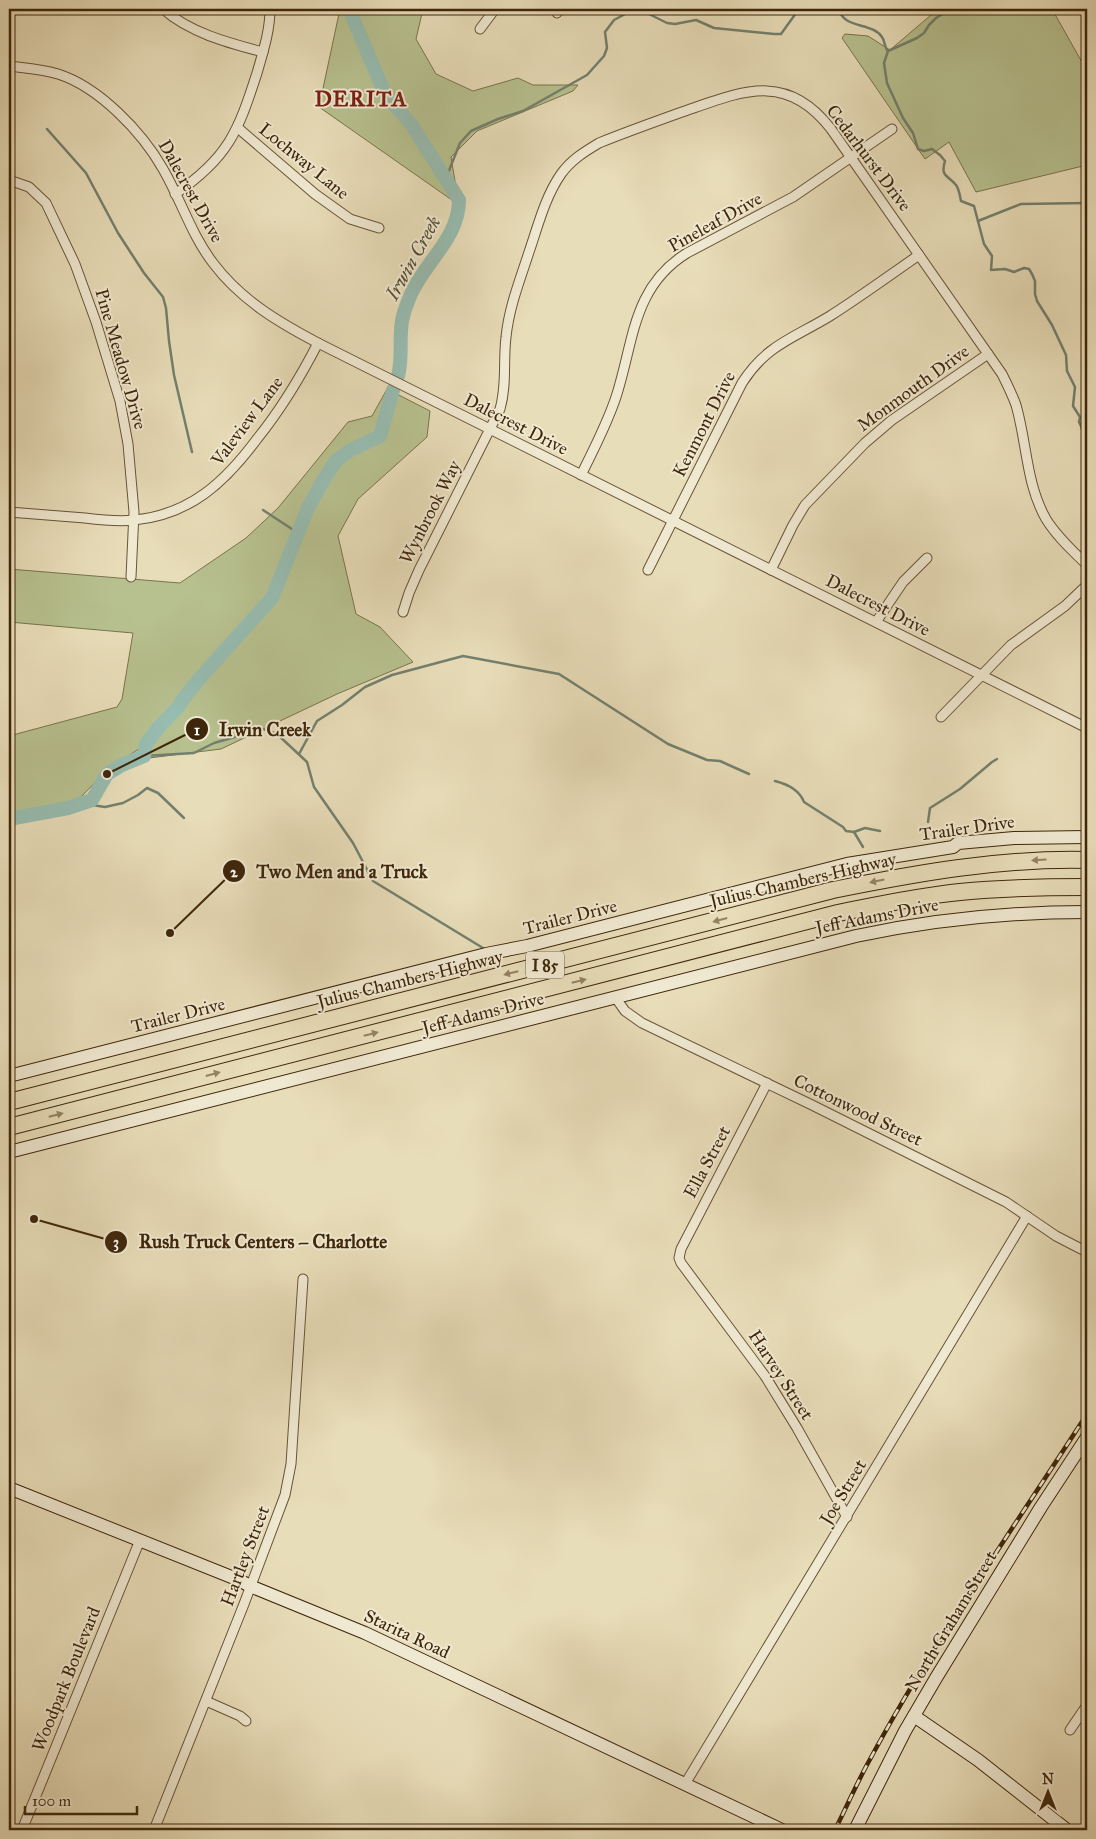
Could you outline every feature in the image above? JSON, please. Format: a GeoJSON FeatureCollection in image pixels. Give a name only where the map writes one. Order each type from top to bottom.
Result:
{"type":"FeatureCollection","features":[{"type":"Feature","properties":{"kind":"highway","name":"Julius Chambers Highway"},"geometry":{"type":"LineString","coordinates":[[9,1102],[833,890],[910,875],[1001,863],[1087,860]]}},
{"type":"Feature","properties":{"kind":"highway","name":"I 85"},"geometry":{"type":"LineString","coordinates":[[9,1127],[838,914],[889,903],[960,892],[1002,888],[1087,887]]}},
{"type":"Feature","properties":{"kind":"street"},"geometry":{"type":"LineString","coordinates":[[163,9],[201,33],[263,52]]}},
{"type":"Feature","properties":{"kind":"street"},"geometry":{"type":"LineString","coordinates":[[175,194],[209,168],[228,146],[238,128],[263,52],[270,9]]}},
{"type":"Feature","properties":{"kind":"street"},"geometry":{"type":"LineString","coordinates":[[480,29],[495,9]]}},
{"type":"Feature","properties":{"kind":"street","name":"Dalecrest Drive"},"geometry":{"type":"LineString","coordinates":[[9,66],[46,70],[82,85],[126,120],[164,170],[201,246],[236,289],[270,316],[318,343],[1087,728]]}},
{"type":"Feature","properties":{"kind":"street","name":"Cedarhurst Drive"},"geometry":{"type":"LineString","coordinates":[[490,429],[500,409],[504,392],[505,348],[511,309],[544,208],[553,187],[562,173],[582,153],[599,143],[727,96],[752,90],[785,94],[802,102],[826,121],[1002,374],[1016,405],[1031,480],[1041,510],[1056,533],[1087,565]]}},
{"type":"Feature","properties":{"kind":"street","name":"Lochway Lane"},"geometry":{"type":"LineString","coordinates":[[238,128],[295,178],[350,219],[379,228]]}},
{"type":"Feature","properties":{"kind":"street","name":"Pineleaf Drive"},"geometry":{"type":"LineString","coordinates":[[581,475],[609,419],[640,309],[646,295],[660,276],[682,257],[774,208],[892,129]]}},
{"type":"Feature","properties":{"kind":"street","name":"Pine Meadow Drive"},"geometry":{"type":"LineString","coordinates":[[9,180],[29,188],[46,203],[75,264],[90,302],[115,384],[126,429],[134,520],[131,577]]}},
{"type":"Feature","properties":{"kind":"street","name":"Kenmont Drive"},"geometry":{"type":"LineString","coordinates":[[648,570],[742,383],[756,363],[781,343],[829,317],[919,255]]}},
{"type":"Feature","properties":{"kind":"street","name":"Valeview Lane"},"geometry":{"type":"LineString","coordinates":[[9,512],[112,521],[134,520],[160,515],[188,504],[213,489],[239,464],[282,408],[318,343]]}},
{"type":"Feature","properties":{"kind":"street","name":"Monmouth Drive"},"geometry":{"type":"LineString","coordinates":[[771,570],[799,514],[813,496],[864,443],[892,420],[988,354]]}},
{"type":"Feature","properties":{"kind":"street","name":"Wynbrook Way"},"geometry":{"type":"LineString","coordinates":[[403,612],[408,593],[490,429]]}},
{"type":"Feature","properties":{"kind":"street"},"geometry":{"type":"LineString","coordinates":[[876,622],[903,582],[927,558]]}},
{"type":"Feature","properties":{"kind":"street"},"geometry":{"type":"LineString","coordinates":[[942,717],[1017,640],[1065,606],[1087,585]]}},
{"type":"Feature","properties":{"kind":"street","name":"Trailer Drive"},"geometry":{"type":"LineString","coordinates":[[9,1076],[847,864],[953,847],[958,843],[1014,838],[1087,837]]}},
{"type":"Feature","properties":{"kind":"street","name":"Jeff Adams Drive"},"geometry":{"type":"LineString","coordinates":[[9,1152],[615,998],[788,952],[881,930],[1001,914],[1087,912]]}},
{"type":"Feature","properties":{"kind":"street","name":"Cottonwood Street"},"geometry":{"type":"LineString","coordinates":[[615,998],[625,1011],[642,1023],[1006,1202],[1059,1237],[1087,1252]]}},
{"type":"Feature","properties":{"kind":"street","name":"Ella Street"},"geometry":{"type":"LineString","coordinates":[[679,1258],[681,1249],[705,1201],[767,1083]]}},
{"type":"Feature","properties":{"kind":"street","name":"Joe Street"},"geometry":{"type":"LineString","coordinates":[[685,1784],[848,1517],[1027,1216]]}},
{"type":"Feature","properties":{"kind":"street","name":"Harvey Street"},"geometry":{"type":"LineString","coordinates":[[679,1258],[765,1376],[848,1517]]}},
{"type":"Feature","properties":{"kind":"street","name":"Hartley Street"},"geometry":{"type":"LineString","coordinates":[[154,1830],[282,1505],[291,1464],[303,1279]]}},
{"type":"Feature","properties":{"kind":"street","name":"North Graham Street"},"geometry":{"type":"LineString","coordinates":[[856,1830],[914,1716],[936,1678],[1087,1437]]}},
{"type":"Feature","properties":{"kind":"street","name":"Starita Road"},"geometry":{"type":"LineString","coordinates":[[9,1488],[239,1580],[365,1633],[782,1830]]}},
{"type":"Feature","properties":{"kind":"street","name":"Woodpark Boulevard"},"geometry":{"type":"LineString","coordinates":[[22,1830],[140,1540]]}},
{"type":"Feature","properties":{"kind":"street"},"geometry":{"type":"LineString","coordinates":[[206,1701],[240,1716],[246,1721]]}},
{"type":"Feature","properties":{"kind":"street"},"geometry":{"type":"LineString","coordinates":[[1070,1730],[1087,1705]]}},
{"type":"Feature","properties":{"kind":"street"},"geometry":{"type":"LineString","coordinates":[[914,1716],[978,1760],[1067,1830]]}},
{"type":"Feature","properties":{"kind":"green space"},"geometry":{"type":"Polygon","coordinates":[[[340,9],[423,9],[416,39],[436,74],[473,91],[518,78],[533,85],[578,85],[573,91],[477,131],[451,157],[459,205],[319,107],[340,9]]]}},
{"type":"Feature","properties":{"kind":"green space"},"geometry":{"type":"Polygon","coordinates":[[[945,9],[1052,9],[1087,71],[1087,165],[976,192],[949,142],[925,159],[842,38],[845,34],[868,36],[890,50],[931,15],[945,9]]]}},
{"type":"Feature","properties":{"kind":"green space"},"geometry":{"type":"Polygon","coordinates":[[[387,389],[430,411],[427,437],[358,499],[338,536],[356,614],[380,627],[413,662],[337,694],[221,749],[141,759],[142,747],[109,768],[78,800],[9,817],[9,736],[117,707],[122,699],[133,633],[9,622],[9,569],[180,583],[246,538],[278,508],[348,422],[372,416],[387,389]]]}},
{"type":"Feature","properties":{"kind":"waterway","name":"Irwin Creek"},"geometry":{"type":"LineString","coordinates":[[352,9],[352,16],[385,94],[411,124],[459,200],[458,214],[448,238],[417,282],[406,308],[401,326],[398,376]]}},
{"type":"Feature","properties":{"kind":"waterway"},"geometry":{"type":"LineString","coordinates":[[649,12],[657,9]]}},
{"type":"Feature","properties":{"kind":"waterway"},"geometry":{"type":"LineString","coordinates":[[446,178],[460,143],[471,131],[498,119],[523,111],[587,75],[604,56],[607,48],[605,32],[614,20],[629,12],[647,13],[667,23],[675,24],[696,20],[714,28],[781,34],[799,9]]}},
{"type":"Feature","properties":{"kind":"waterway"},"geometry":{"type":"LineString","coordinates":[[839,9],[846,20],[877,32],[883,39],[888,51]]}},
{"type":"Feature","properties":{"kind":"waterway"},"geometry":{"type":"LineString","coordinates":[[951,9],[936,18],[924,33],[917,38],[888,51],[884,63],[887,83],[903,118],[913,133],[918,149],[924,151],[932,149],[940,155],[945,161],[944,173],[957,187],[961,201],[974,206],[984,244],[992,256],[991,270],[1005,269],[1014,272],[1024,268],[1029,269],[1032,274],[1035,281],[1037,301],[1052,325],[1066,355],[1067,371],[1075,387],[1073,406],[1080,417],[1079,422],[1087,450]]}},
{"type":"Feature","properties":{"kind":"waterway"},"geometry":{"type":"LineString","coordinates":[[47,129],[86,173],[118,233],[144,273],[163,297],[174,375],[192,452]]}},
{"type":"Feature","properties":{"kind":"waterway"},"geometry":{"type":"LineString","coordinates":[[978,221],[1021,204],[1087,203]]}},
{"type":"Feature","properties":{"kind":"waterway","name":"Irwin Creek"},"geometry":{"type":"LineString","coordinates":[[9,819],[68,808],[92,800],[107,774],[122,765],[144,756],[146,744],[159,727],[272,598],[308,508],[324,479],[336,461],[349,451],[380,436],[393,390]]}},
{"type":"Feature","properties":{"kind":"waterway"},"geometry":{"type":"LineString","coordinates":[[263,510],[298,533]]}},
{"type":"Feature","properties":{"kind":"waterway"},"geometry":{"type":"LineString","coordinates":[[299,754],[317,721],[365,687],[392,675],[463,656],[559,674],[668,744],[707,760],[720,761],[749,774]]}},
{"type":"Feature","properties":{"kind":"waterway"},"geometry":{"type":"LineString","coordinates":[[144,756],[194,753],[214,743],[263,729],[277,734],[307,762],[314,787],[353,843],[373,881],[483,948]]}},
{"type":"Feature","properties":{"kind":"waterway"},"geometry":{"type":"LineString","coordinates":[[928,822],[930,808],[960,789],[997,759]]}},
{"type":"Feature","properties":{"kind":"waterway"},"geometry":{"type":"LineString","coordinates":[[775,781],[792,788],[802,797],[804,802],[843,827],[846,831],[854,832],[865,828],[880,831]]}},
{"type":"Feature","properties":{"kind":"waterway"},"geometry":{"type":"LineString","coordinates":[[92,800],[92,805],[105,807],[123,803],[147,788],[158,793],[184,818]]}},
{"type":"Feature","properties":{"kind":"waterway"},"geometry":{"type":"LineString","coordinates":[[854,832],[863,847]]}},
{"type":"Feature","properties":{"kind":"railway"},"geometry":{"type":"LineString","coordinates":[[835,1830],[868,1763],[919,1674],[974,1586],[1087,1414]]}},
{"type":"Feature","properties":{"kind":"place","name":"Irwin Creek"},"geometry":{"type":"Point","coordinates":[107,774]}},
{"type":"Feature","properties":{"kind":"place","name":"Two Men and a Truck"},"geometry":{"type":"Point","coordinates":[170,933]}},
{"type":"Feature","properties":{"kind":"place","name":"Rush Truck Centers – Charlotte"},"geometry":{"type":"Point","coordinates":[34,1219]}},
{"type":"Feature","properties":{"kind":"district","name":"DERITA"},"geometry":{"type":"Point","coordinates":[361,98]}}]}
